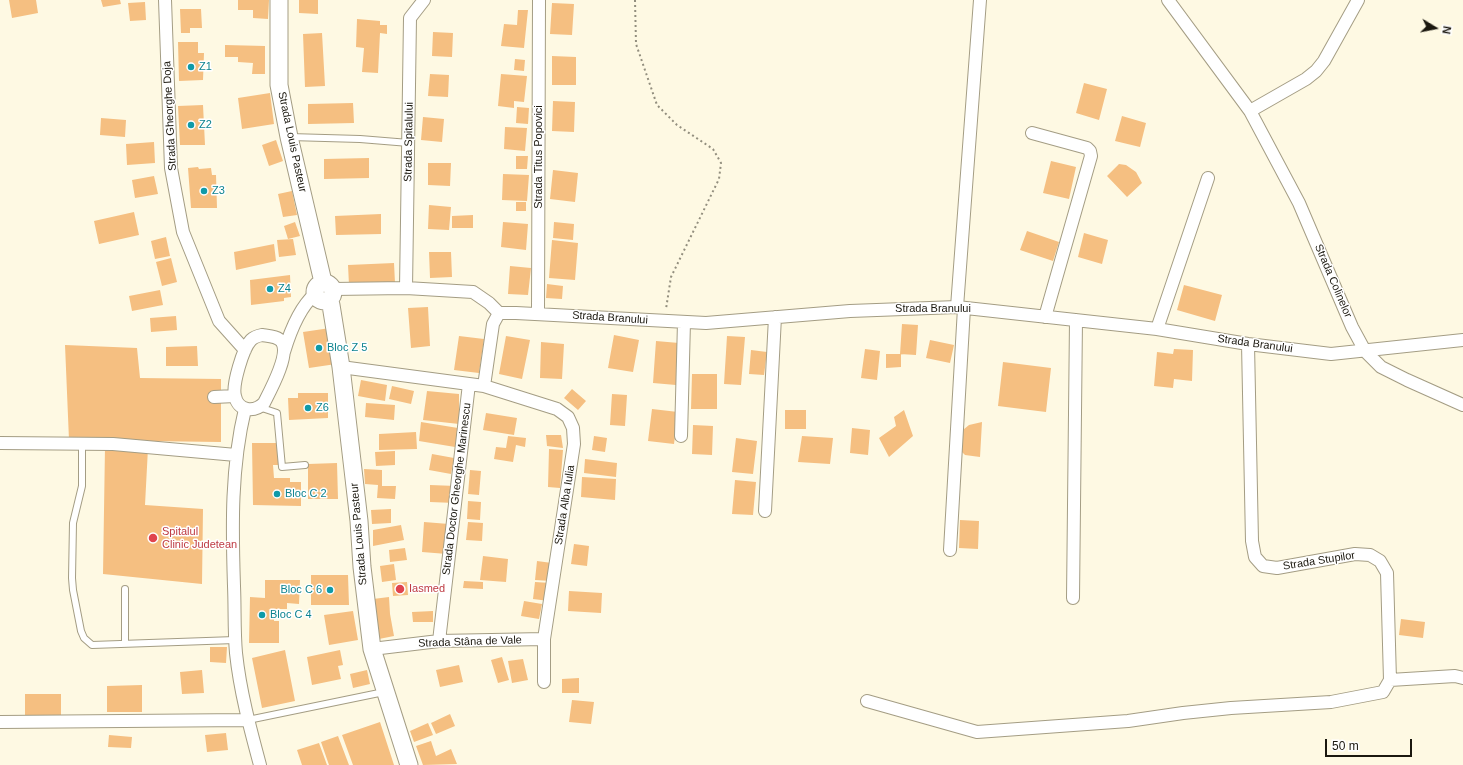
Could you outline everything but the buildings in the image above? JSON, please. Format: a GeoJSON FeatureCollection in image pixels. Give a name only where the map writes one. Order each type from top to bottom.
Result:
{"type":"FeatureCollection","features":[{"type":"Feature","properties":{"kind":"main road","name":"Strada Louis Pasteur"},"geometry":{"type":"LineString","coordinates":[[279,0],[279,85],[289,137],[325,291],[331,305],[341,367],[372,649],[410,765]]}},
{"type":"Feature","properties":{"kind":"street","name":"Strada Gheorghe Doja"},"geometry":{"type":"LineString","coordinates":[[165,0],[171,168],[183,232],[219,321],[245,350]]}},
{"type":"Feature","properties":{"kind":"street","name":"Strada Spitalului"},"geometry":{"type":"LineString","coordinates":[[406,288],[410,18],[424,0]]}},
{"type":"Feature","properties":{"kind":"street","name":"Strada Titus Popovici"},"geometry":{"type":"LineString","coordinates":[[538,313],[539,0]]}},
{"type":"Feature","properties":{"kind":"street"},"geometry":{"type":"LineString","coordinates":[[950,550],[961,308],[980,0]]}},
{"type":"Feature","properties":{"kind":"street","name":"Strada Colinelor"},"geometry":{"type":"LineString","coordinates":[[1168,0],[1250,111],[1299,203],[1352,327],[1365,351],[1381,367],[1463,405]]}},
{"type":"Feature","properties":{"kind":"street"},"geometry":{"type":"LineString","coordinates":[[1250,111],[1306,79],[1316,71],[1324,61],[1358,0]]}},
{"type":"Feature","properties":{"kind":"street"},"geometry":{"type":"LineString","coordinates":[[1032,133],[1086,148],[1090,151],[1092,156],[1045,317]]}},
{"type":"Feature","properties":{"kind":"street"},"geometry":{"type":"LineString","coordinates":[[1157,329],[1208,178]]}},
{"type":"Feature","properties":{"kind":"street"},"geometry":{"type":"LineString","coordinates":[[283,354],[292,329],[306,304],[325,291],[406,288],[473,292],[489,303],[499,314],[493,324],[484,386],[341,367]]}},
{"type":"Feature","properties":{"kind":"street","name":"Strada Branului"},"geometry":{"type":"LineString","coordinates":[[499,314],[538,313],[665,322],[706,323],[865,310],[961,308],[1157,329],[1248,344],[1331,354],[1463,340]]}},
{"type":"Feature","properties":{"kind":"street"},"geometry":{"type":"LineString","coordinates":[[765,511],[775,317]]}},
{"type":"Feature","properties":{"kind":"street"},"geometry":{"type":"LineString","coordinates":[[1073,598],[1076,320]]}},
{"type":"Feature","properties":{"kind":"street"},"geometry":{"type":"LineString","coordinates":[[681,436],[684,322]]}},
{"type":"Feature","properties":{"kind":"street"},"geometry":{"type":"LineString","coordinates":[[274,337],[282,335],[292,329]]}},
{"type":"Feature","properties":{"kind":"street"},"geometry":{"type":"LineString","coordinates":[[234,338],[244,339],[262,335],[274,337],[282,341],[284,347],[281,364],[276,378],[264,403],[259,408],[255,409],[245,408],[236,401],[235,384],[245,350],[250,341],[255,337]]}},
{"type":"Feature","properties":{"kind":"street","name":"Strada Stupilor"},"geometry":{"type":"LineString","coordinates":[[1248,344],[1252,541],[1255,557],[1263,566],[1277,568],[1355,554],[1370,554],[1380,561],[1387,573],[1390,680]]}},
{"type":"Feature","properties":{"kind":"street","name":"Strada Doctor Gheorghe Marinescu"},"geometry":{"type":"LineString","coordinates":[[439,641],[469,384]]}},
{"type":"Feature","properties":{"kind":"street","name":"Strada Alba Iulia"},"geometry":{"type":"LineString","coordinates":[[484,386],[556,408],[568,418],[573,428],[574,444],[544,639],[544,682]]}},
{"type":"Feature","properties":{"kind":"street"},"geometry":{"type":"LineString","coordinates":[[214,397],[235,396]]}},
{"type":"Feature","properties":{"kind":"street"},"geometry":{"type":"LineString","coordinates":[[245,408],[236,454],[234,476],[233,552],[236,652],[248,720],[260,765]]}},
{"type":"Feature","properties":{"kind":"street"},"geometry":{"type":"LineString","coordinates":[[0,444],[148,446],[236,454]]}},
{"type":"Feature","properties":{"kind":"street","name":"Strada Stâna de Vale"},"geometry":{"type":"LineString","coordinates":[[372,649],[439,641],[544,639]]}},
{"type":"Feature","properties":{"kind":"street"},"geometry":{"type":"LineString","coordinates":[[867,702],[977,732],[1128,721],[1231,708],[1331,702],[1383,692],[1390,680],[1455,676],[1463,678]]}},
{"type":"Feature","properties":{"kind":"street"},"geometry":{"type":"LineString","coordinates":[[0,722],[248,720]]}},
{"type":"Feature","properties":{"kind":"lane"},"geometry":{"type":"LineString","coordinates":[[289,137],[360,139],[409,143]]}},
{"type":"Feature","properties":{"kind":"lane"},"geometry":{"type":"LineString","coordinates":[[259,408],[277,413],[282,467],[305,466]]}},
{"type":"Feature","properties":{"kind":"lane"},"geometry":{"type":"LineString","coordinates":[[82,444],[82,486],[73,523],[72,578],[81,631],[84,638],[92,645],[236,640]]}},
{"type":"Feature","properties":{"kind":"lane"},"geometry":{"type":"LineString","coordinates":[[125,589],[125,644]]}},
{"type":"Feature","properties":{"kind":"lane"},"geometry":{"type":"LineString","coordinates":[[248,720],[386,691]]}},
{"type":"Feature","properties":{"kind":"path"},"geometry":{"type":"LineString","coordinates":[[635,0],[636,44],[657,105],[677,125],[713,149],[721,162],[719,179],[671,277],[665,322]]}},
{"type":"Feature","properties":{"kind":"place","name":"Z1"},"geometry":{"type":"Point","coordinates":[191,67]}},
{"type":"Feature","properties":{"kind":"place","name":"Z2"},"geometry":{"type":"Point","coordinates":[191,125]}},
{"type":"Feature","properties":{"kind":"place","name":"Z3"},"geometry":{"type":"Point","coordinates":[204,191]}},
{"type":"Feature","properties":{"kind":"place","name":"Z4"},"geometry":{"type":"Point","coordinates":[270,289]}},
{"type":"Feature","properties":{"kind":"place","name":"Bloc Z 5"},"geometry":{"type":"Point","coordinates":[319,348]}},
{"type":"Feature","properties":{"kind":"place","name":"Z6"},"geometry":{"type":"Point","coordinates":[308,408]}},
{"type":"Feature","properties":{"kind":"place","name":"Bloc C 2"},"geometry":{"type":"Point","coordinates":[277,494]}},
{"type":"Feature","properties":{"kind":"place","name":"Spitalul Clinic Judetean"},"geometry":{"type":"Point","coordinates":[153,538]}},
{"type":"Feature","properties":{"kind":"place","name":"Iasmed"},"geometry":{"type":"Point","coordinates":[400,589]}},
{"type":"Feature","properties":{"kind":"place","name":"Bloc C 6"},"geometry":{"type":"Point","coordinates":[330,590]}},
{"type":"Feature","properties":{"kind":"place","name":"Bloc C 4"},"geometry":{"type":"Point","coordinates":[262,615]}}]}
